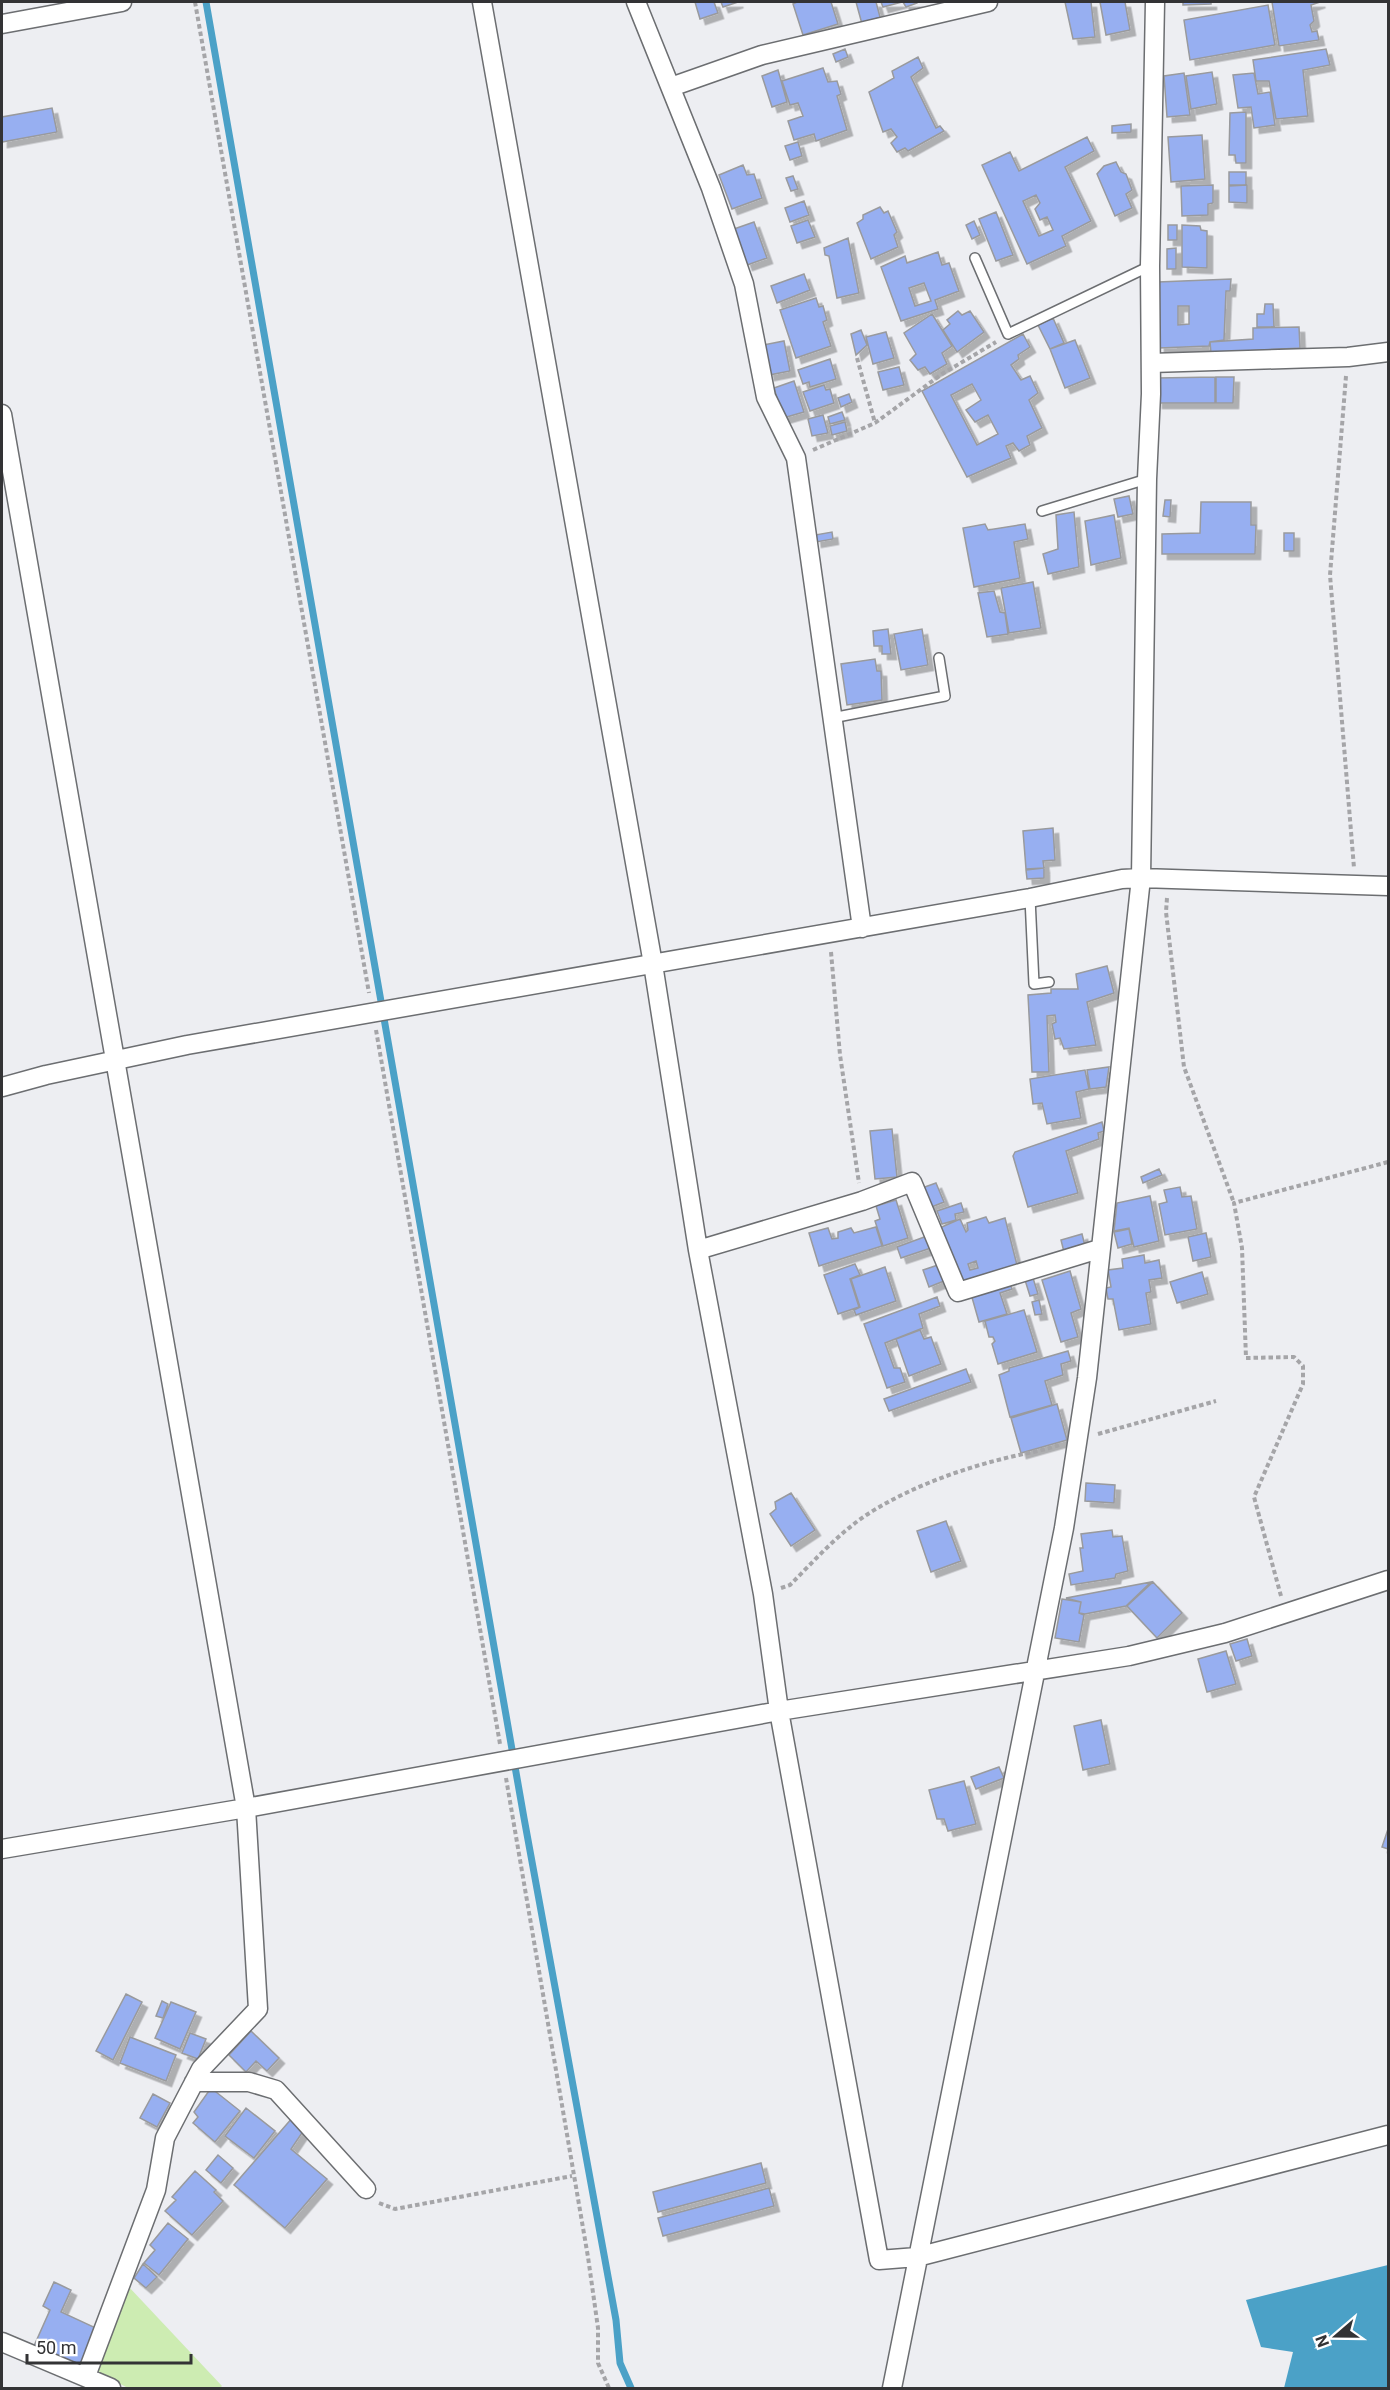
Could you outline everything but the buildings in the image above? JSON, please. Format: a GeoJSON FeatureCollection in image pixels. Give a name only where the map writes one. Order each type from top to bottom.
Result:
{"type":"FeatureCollection","features":[{"type":"Feature","properties":{"kind":"street"},"geometry":{"type":"LineString","coordinates":[[2,24],[122,2]]}},
{"type":"Feature","properties":{"kind":"street"},"geometry":{"type":"LineString","coordinates":[[482,2],[653,964],[698,1250],[763,1594],[779,1711],[879,2260],[917,2257],[1389,2135]]}},
{"type":"Feature","properties":{"kind":"street"},"geometry":{"type":"LineString","coordinates":[[636,2],[711,188],[744,284],[766,397],[796,458],[862,928]]}},
{"type":"Feature","properties":{"kind":"street"},"geometry":{"type":"LineString","coordinates":[[671,87],[762,55],[988,2]]}},
{"type":"Feature","properties":{"kind":"street"},"geometry":{"type":"LineString","coordinates":[[892,2388],[1080,1439],[1141,878],[1155,2]]}},
{"type":"Feature","properties":{"kind":"street"},"geometry":{"type":"LineString","coordinates":[[1151,363],[1348,357],[1389,352]]}},
{"type":"Feature","properties":{"kind":"street"},"geometry":{"type":"LineString","coordinates":[[2,414],[117,1059],[246,1808],[258,2009],[201,2069],[165,2138],[156,2190],[86,2376]]}},
{"type":"Feature","properties":{"kind":"street"},"geometry":{"type":"LineString","coordinates":[[2,1087],[117,1059],[1030,898],[1122,879],[1168,878],[1389,886]]}},
{"type":"Feature","properties":{"kind":"street"},"geometry":{"type":"LineString","coordinates":[[698,1250],[862,1201],[912,1182],[958,1292],[1099,1249]]}},
{"type":"Feature","properties":{"kind":"street"},"geometry":{"type":"LineString","coordinates":[[2,1849],[246,1808],[779,1711],[1129,1656],[1225,1634],[1389,1580]]}},
{"type":"Feature","properties":{"kind":"street"},"geometry":{"type":"LineString","coordinates":[[194,2082],[249,2082],[276,2090],[366,2189]]}},
{"type":"Feature","properties":{"kind":"street"},"geometry":{"type":"LineString","coordinates":[[2,2342],[111,2388]]}},
{"type":"Feature","properties":{"kind":"lane"},"geometry":{"type":"LineString","coordinates":[[975,258],[1008,334],[1150,266]]}},
{"type":"Feature","properties":{"kind":"lane"},"geometry":{"type":"LineString","coordinates":[[1042,511],[1147,479]]}},
{"type":"Feature","properties":{"kind":"lane"},"geometry":{"type":"LineString","coordinates":[[832,718],[945,696],[939,658]]}},
{"type":"Feature","properties":{"kind":"lane"},"geometry":{"type":"LineString","coordinates":[[1030,898],[1034,984],[1049,982]]}},
{"type":"Feature","properties":{"kind":"path"},"geometry":{"type":"LineString","coordinates":[[195,2],[503,1762],[598,2328],[598,2363],[609,2388]]}},
{"type":"Feature","properties":{"kind":"path"},"geometry":{"type":"LineString","coordinates":[[796,458],[875,423],[942,374],[1008,334]]}},
{"type":"Feature","properties":{"kind":"path"},"geometry":{"type":"LineString","coordinates":[[1348,357],[1330,575],[1356,885]]}},
{"type":"Feature","properties":{"kind":"path"},"geometry":{"type":"LineString","coordinates":[[857,358],[875,423]]}},
{"type":"Feature","properties":{"kind":"path"},"geometry":{"type":"LineString","coordinates":[[1168,878],[1166,912],[1184,1067],[1234,1203],[1242,1248],[1246,1358],[1294,1357],[1303,1366],[1303,1384],[1254,1497],[1286,1614]]}},
{"type":"Feature","properties":{"kind":"path"},"geometry":{"type":"LineString","coordinates":[[829,933],[840,1055],[862,1201]]}},
{"type":"Feature","properties":{"kind":"path"},"geometry":{"type":"LineString","coordinates":[[1234,1203],[1389,1162]]}},
{"type":"Feature","properties":{"kind":"path"},"geometry":{"type":"LineString","coordinates":[[763,1594],[790,1585],[843,1534],[874,1510],[903,1495],[934,1482],[1011,1457],[1028,1455],[1216,1401]]}},
{"type":"Feature","properties":{"kind":"path"},"geometry":{"type":"LineString","coordinates":[[366,2189],[385,2207],[395,2210],[572,2176]]}},
{"type":"Feature","properties":{"kind":"green space"},"geometry":{"type":"Polygon","coordinates":[[[128,2286],[222,2386],[220,2388],[128,2388],[97,2372],[128,2286]]]}},
{"type":"Feature","properties":{"kind":"water"},"geometry":{"type":"Polygon","coordinates":[[[1388,2265],[1388,2388],[1284,2388],[1293,2352],[1261,2347],[1246,2300],[1388,2265]]]}},
{"type":"Feature","properties":{"kind":"waterway"},"geometry":{"type":"LineString","coordinates":[[206,2],[524,1818],[616,2320],[620,2363],[631,2388]]}}]}
